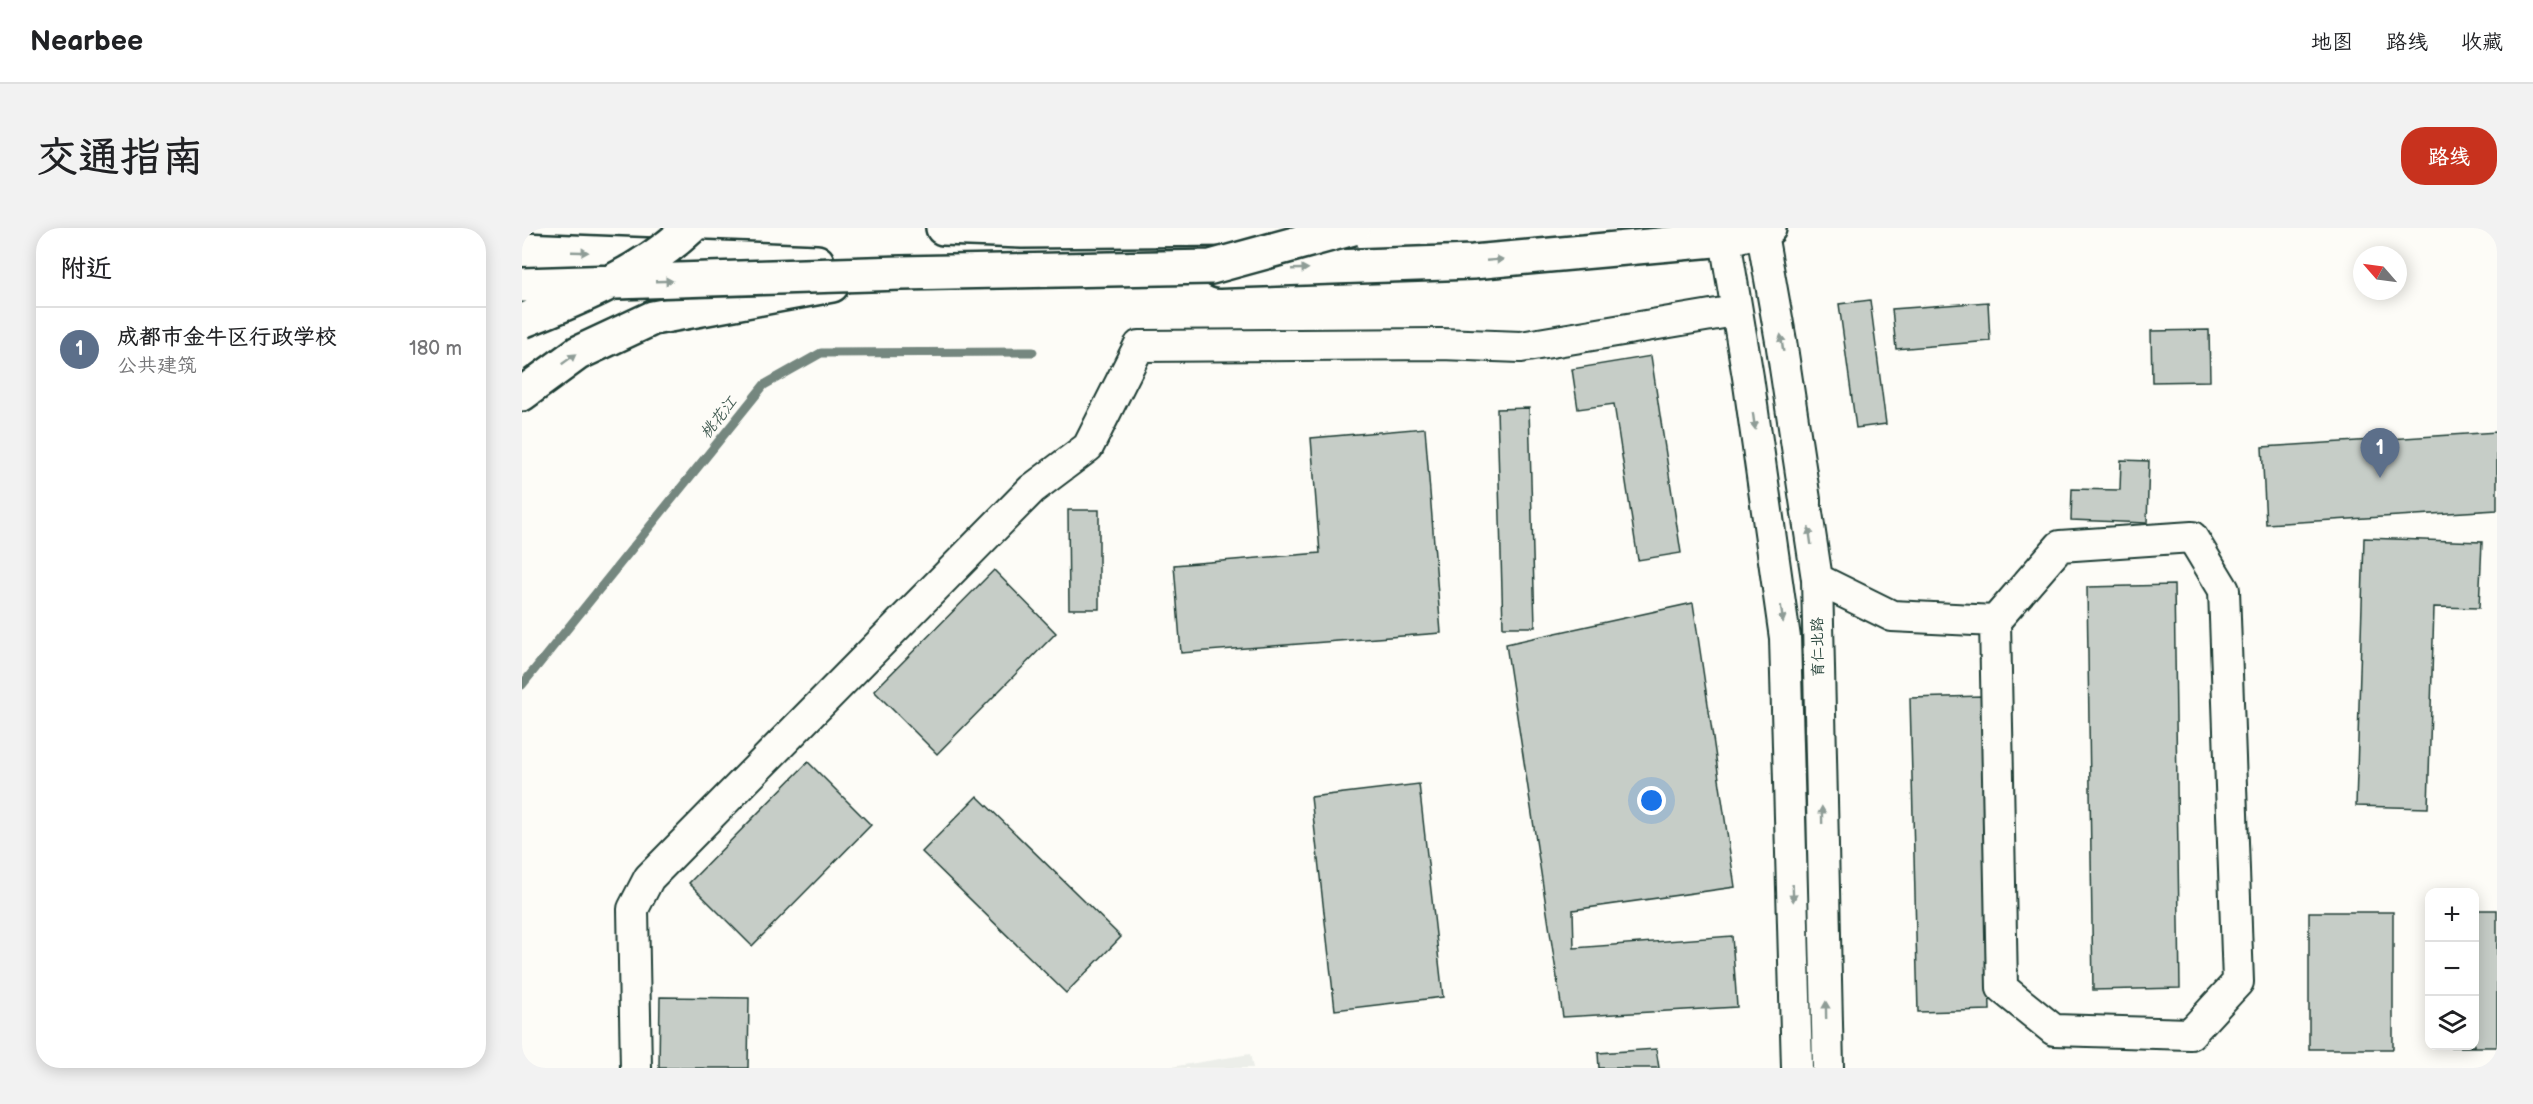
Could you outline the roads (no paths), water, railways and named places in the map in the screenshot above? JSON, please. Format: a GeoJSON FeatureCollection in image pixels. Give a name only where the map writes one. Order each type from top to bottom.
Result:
{"type":"FeatureCollection","features":[{"type":"Feature","properties":{"kind":"main road"},"geometry":{"type":"LineString","coordinates":[[522,321],[588,295],[673,243],[690,228]]}},
{"type":"Feature","properties":{"kind":"main road"},"geometry":{"type":"LineString","coordinates":[[943,228],[1022,231],[1353,228]]}},
{"type":"Feature","properties":{"kind":"main road"},"geometry":{"type":"LineString","coordinates":[[522,285],[902,273],[1211,267],[1353,228]]}},
{"type":"Feature","properties":{"kind":"main road"},"geometry":{"type":"LineString","coordinates":[[522,250],[985,270],[1295,269],[1473,262],[1768,229]]}},
{"type":"Feature","properties":{"kind":"main road"},"geometry":{"type":"LineString","coordinates":[[522,394],[578,353],[653,318],[902,273]]}},
{"type":"Feature","properties":{"kind":"street","name":"育仁北路"},"geometry":{"type":"LineString","coordinates":[[1768,229],[1783,352],[1817,579],[1828,1068]]}},
{"type":"Feature","properties":{"kind":"street"},"geometry":{"type":"LineString","coordinates":[[1724,234],[1735,311],[1748,377],[1785,638],[1797,1068]]}},
{"type":"Feature","properties":{"kind":"street"},"geometry":{"type":"LineString","coordinates":[[636,1068],[633,909],[649,878],[1032,489],[1088,447],[1139,346],[1441,344],[1521,347],[1735,311]]}},
{"type":"Feature","properties":{"kind":"street"},"geometry":{"type":"LineString","coordinates":[[2192,537],[2224,590],[2238,982],[2190,1034],[2054,1030],[2002,988],[1995,621],[2060,546],[2192,537]]}},
{"type":"Feature","properties":{"kind":"street"},"geometry":{"type":"LineString","coordinates":[[1817,579],[1892,616],[1995,621]]}},
{"type":"Feature","properties":{"kind":"waterway","name":"桃花江"},"geometry":{"type":"LineString","coordinates":[[522,685],[764,385],[821,353],[1033,352]]}},
{"type":"Feature","properties":{"kind":"place","name":"成都市金牛区行政学校"},"geometry":{"type":"Point","coordinates":[2380,478]}}]}
